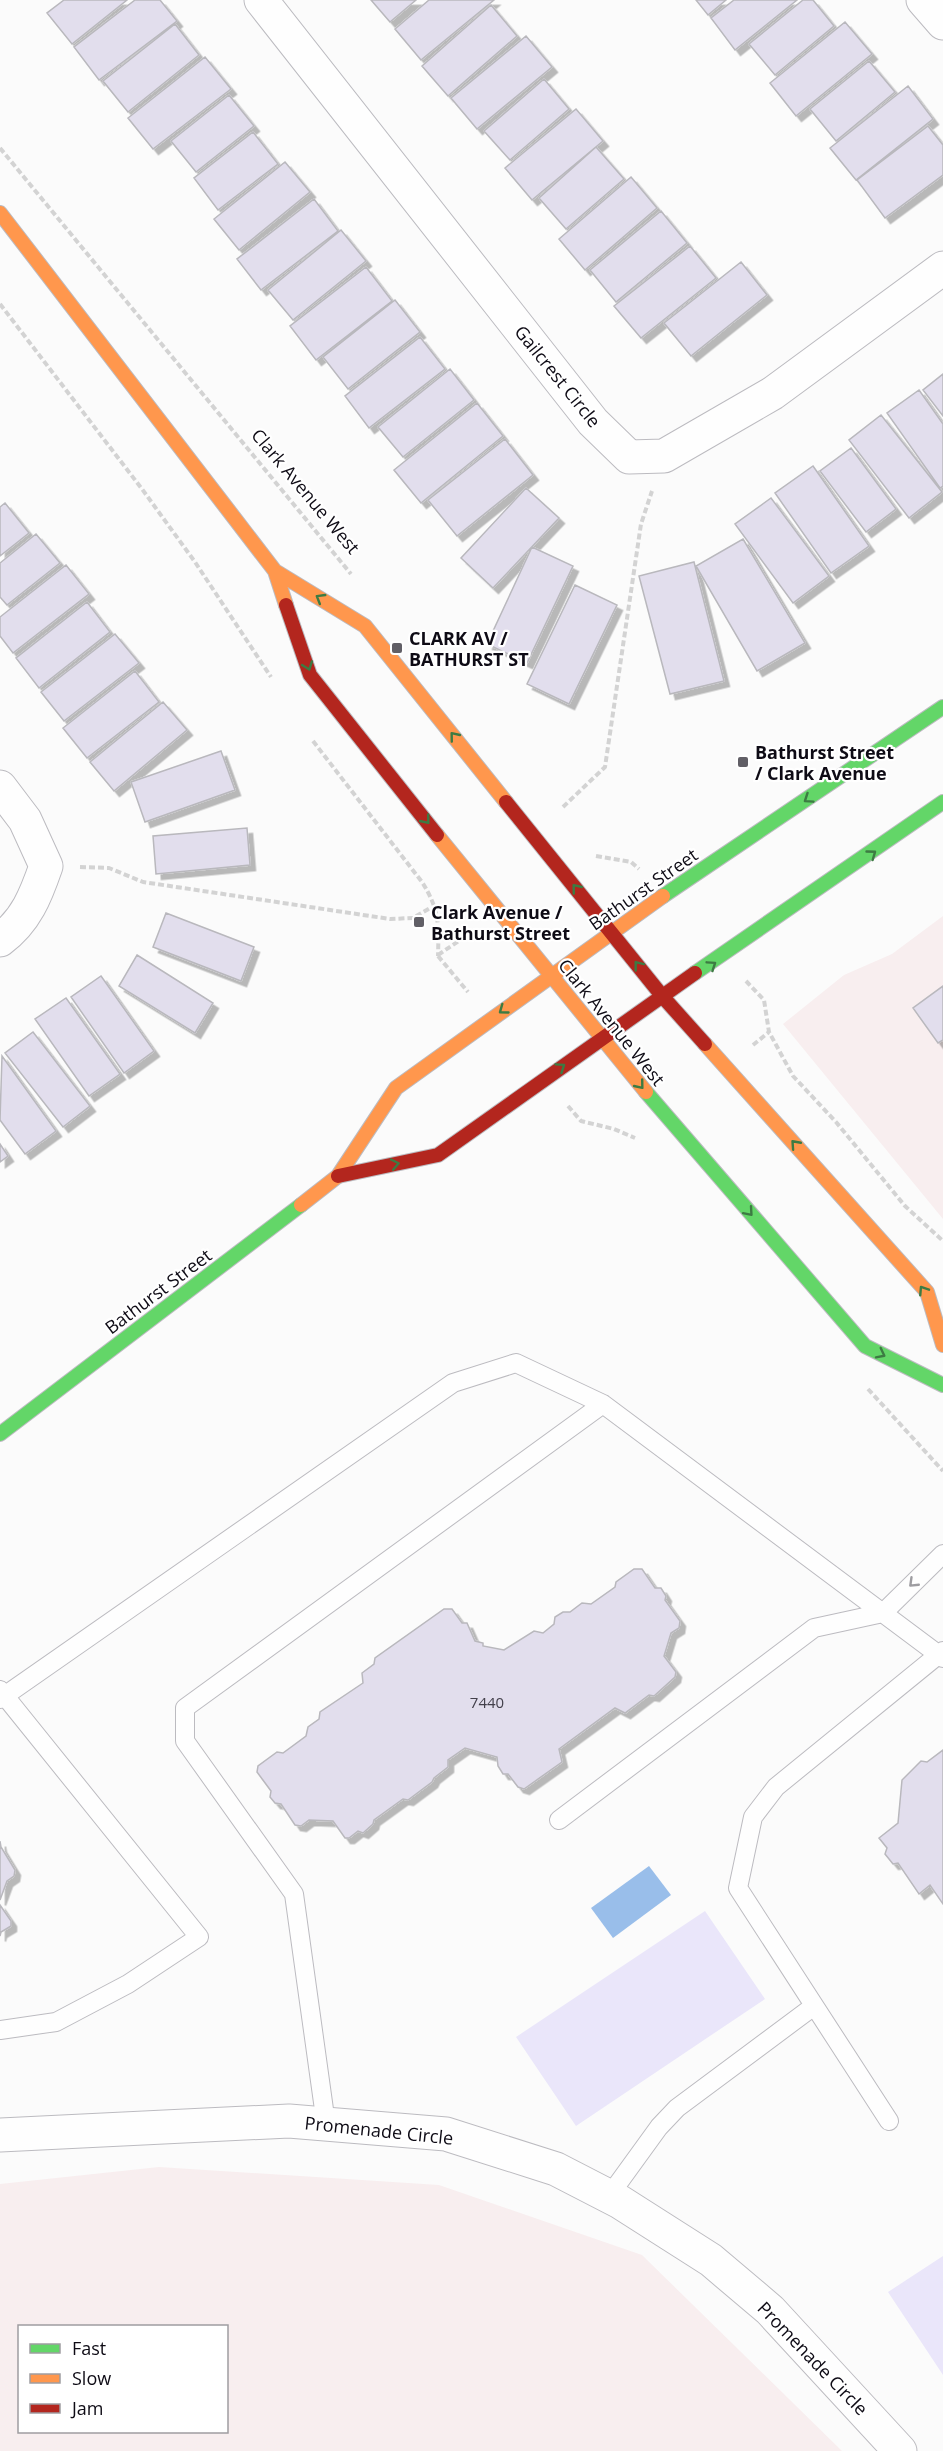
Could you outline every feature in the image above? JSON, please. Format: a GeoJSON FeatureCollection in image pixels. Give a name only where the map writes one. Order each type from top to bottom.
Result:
{"type":"FeatureCollection","features":[{"type":"Feature","properties":{"kind":"street","name":"Gailcrest Circle"},"geometry":{"type":"LineString","coordinates":[[261,0],[592,422],[629,457],[664,456],[773,393],[943,268]]}},
{"type":"Feature","properties":{"kind":"street"},"geometry":{"type":"LineString","coordinates":[[923,0],[943,23]]}},
{"type":"Feature","properties":{"kind":"street","name":"Clark Avenue West"},"geometry":{"type":"LineString","coordinates":[[0,213],[276,571],[310,675],[550,976],[671,1123],[865,1346],[943,1385]]}},
{"type":"Feature","properties":{"kind":"street","name":"Clark Avenue West"},"geometry":{"type":"LineString","coordinates":[[276,571],[365,626],[663,997],[927,1292],[943,1345]]}},
{"type":"Feature","properties":{"kind":"street","name":"Bathurst Street"},"geometry":{"type":"LineString","coordinates":[[0,1434],[338,1176],[396,1088],[664,895],[943,707]]}},
{"type":"Feature","properties":{"kind":"street"},"geometry":{"type":"LineString","coordinates":[[0,787],[25,820],[46,866],[32,903],[15,930],[0,940]]}},
{"type":"Feature","properties":{"kind":"street","name":"Bathurst Street"},"geometry":{"type":"LineString","coordinates":[[338,1176],[438,1155],[943,802]]}},
{"type":"Feature","properties":{"kind":"street","name":"Promenade Circle"},"geometry":{"type":"LineString","coordinates":[[0,2135],[289,2121],[446,2134],[556,2169],[609,2196],[711,2260],[770,2310],[900,2451]]}},
{"type":"Feature","properties":{"kind":"lane"},"geometry":{"type":"LineString","coordinates":[[0,2030],[56,2022],[128,1984],[199,1937],[1,1691],[453,1383],[516,1363],[603,1404],[942,1655],[776,1787],[753,1817],[738,1888],[889,2121]]}},
{"type":"Feature","properties":{"kind":"lane"},"geometry":{"type":"LineString","coordinates":[[326,2124],[294,1894],[185,1741],[185,1708],[603,1404]]}},
{"type":"Feature","properties":{"kind":"lane"},"geometry":{"type":"LineString","coordinates":[[559,1820],[814,1628],[883,1613],[943,1554]]}},
{"type":"Feature","properties":{"kind":"lane"},"geometry":{"type":"LineString","coordinates":[[609,2196],[659,2127],[677,2108],[814,2006]]}},
{"type":"Feature","properties":{"kind":"path","name":"Clark Avenue West"},"geometry":{"type":"LineString","coordinates":[[0,148],[358,582]]}},
{"type":"Feature","properties":{"kind":"path"},"geometry":{"type":"LineString","coordinates":[[0,304],[142,489],[195,562],[273,680]]}},
{"type":"Feature","properties":{"kind":"path"},"geometry":{"type":"LineString","coordinates":[[563,807],[605,767],[641,524],[664,456]]}},
{"type":"Feature","properties":{"kind":"path"},"geometry":{"type":"LineString","coordinates":[[312,738],[422,882],[435,904],[439,926],[438,956],[456,978]]}},
{"type":"Feature","properties":{"kind":"path"},"geometry":{"type":"LineString","coordinates":[[586,854],[632,862]]}},
{"type":"Feature","properties":{"kind":"path"},"geometry":{"type":"LineString","coordinates":[[46,866],[109,868],[143,882],[390,919],[413,918],[430,908]]}},
{"type":"Feature","properties":{"kind":"path"},"geometry":{"type":"LineString","coordinates":[[438,956],[462,939]]}},
{"type":"Feature","properties":{"kind":"path"},"geometry":{"type":"LineString","coordinates":[[764,1000],[769,1032],[793,1076],[836,1122],[905,1206],[943,1241]]}},
{"type":"Feature","properties":{"kind":"path"},"geometry":{"type":"LineString","coordinates":[[581,1121],[633,1137]]}},
{"type":"Feature","properties":{"kind":"shaded area"},"geometry":{"type":"Polygon","coordinates":[[[943,916],[943,1219],[783,1024],[844,975],[892,954],[943,916]]]}},
{"type":"Feature","properties":{"kind":"shaded area"},"geometry":{"type":"Polygon","coordinates":[[[705,1911],[765,1999],[576,2126],[516,2037],[705,1911]]]}},
{"type":"Feature","properties":{"kind":"shaded area"},"geometry":{"type":"Polygon","coordinates":[[[159,2167],[439,2185],[642,2255],[842,2451],[0,2451],[0,2184],[159,2167]]]}},
{"type":"Feature","properties":{"kind":"shaded area"},"geometry":{"type":"Polygon","coordinates":[[[943,2256],[943,2375],[888,2292],[943,2256]]]}},
{"type":"Feature","properties":{"kind":"water"},"geometry":{"type":"Polygon","coordinates":[[[649,1866],[671,1895],[613,1938],[591,1908],[649,1866]]]}},
{"type":"Feature","properties":{"kind":"building"},"geometry":{"type":"Polygon","coordinates":[[[64,0],[127,0],[72,44],[47,13],[64,0]]]}},
{"type":"Feature","properties":{"kind":"building"},"geometry":{"type":"Polygon","coordinates":[[[135,0],[160,0],[177,21],[99,80],[74,47],[135,0]]]}},
{"type":"Feature","properties":{"kind":"building"},"geometry":{"type":"Polygon","coordinates":[[[371,0],[416,0],[390,22],[371,0]]]}},
{"type":"Feature","properties":{"kind":"building"},"geometry":{"type":"Polygon","coordinates":[[[429,0],[494,0],[421,60],[395,29],[429,0]]]}},
{"type":"Feature","properties":{"kind":"building"},"geometry":{"type":"Polygon","coordinates":[[[696,0],[726,0],[708,15],[696,0]]]}},
{"type":"Feature","properties":{"kind":"building"},"geometry":{"type":"Polygon","coordinates":[[[734,0],[797,0],[735,50],[711,18],[734,0]]]}},
{"type":"Feature","properties":{"kind":"building"},"geometry":{"type":"Polygon","coordinates":[[[803,0],[813,0],[834,26],[775,75],[749,44],[803,0]]]}},
{"type":"Feature","properties":{"kind":"building"},"geometry":{"type":"Polygon","coordinates":[[[491,5],[517,36],[448,96],[422,66],[491,5]]]}},
{"type":"Feature","properties":{"kind":"building"},"geometry":{"type":"Polygon","coordinates":[[[845,22],[872,54],[796,116],[770,83],[845,22]]]}},
{"type":"Feature","properties":{"kind":"building"},"geometry":{"type":"Polygon","coordinates":[[[175,24],[199,55],[128,112],[103,81],[175,24]]]}},
{"type":"Feature","properties":{"kind":"building"},"geometry":{"type":"Polygon","coordinates":[[[526,36],[552,67],[477,129],[451,98],[526,36]]]}},
{"type":"Feature","properties":{"kind":"building"},"geometry":{"type":"Polygon","coordinates":[[[205,57],[231,89],[153,149],[128,118],[205,57]]]}},
{"type":"Feature","properties":{"kind":"building"},"geometry":{"type":"Polygon","coordinates":[[[869,61],[895,92],[836,141],[810,109],[869,61]]]}},
{"type":"Feature","properties":{"kind":"building"},"geometry":{"type":"Polygon","coordinates":[[[544,79],[569,109],[510,160],[484,131],[544,79]]]}},
{"type":"Feature","properties":{"kind":"building"},"geometry":{"type":"Polygon","coordinates":[[[908,86],[933,119],[856,180],[830,148],[908,86]]]}},
{"type":"Feature","properties":{"kind":"building"},"geometry":{"type":"Polygon","coordinates":[[[229,95],[254,126],[196,172],[171,141],[229,95]]]}},
{"type":"Feature","properties":{"kind":"building"},"geometry":{"type":"Polygon","coordinates":[[[576,109],[603,141],[532,200],[505,168],[576,109]]]}},
{"type":"Feature","properties":{"kind":"building"},"geometry":{"type":"Polygon","coordinates":[[[928,126],[943,145],[943,175],[885,218],[857,180],[928,126]]]}},
{"type":"Feature","properties":{"kind":"building"},"geometry":{"type":"Polygon","coordinates":[[[253,132],[278,164],[218,210],[194,178],[253,132]]]}},
{"type":"Feature","properties":{"kind":"building"},"geometry":{"type":"Polygon","coordinates":[[[596,147],[624,179],[566,229],[539,198],[596,147]]]}},
{"type":"Feature","properties":{"kind":"building"},"geometry":{"type":"Polygon","coordinates":[[[285,162],[310,192],[239,250],[214,219],[285,162]]]}},
{"type":"Feature","properties":{"kind":"building"},"geometry":{"type":"Polygon","coordinates":[[[631,177],[657,208],[585,270],[559,239],[631,177]]]}},
{"type":"Feature","properties":{"kind":"building"},"geometry":{"type":"Polygon","coordinates":[[[314,199],[338,231],[261,290],[237,259],[314,199]]]}},
{"type":"Feature","properties":{"kind":"building"},"geometry":{"type":"Polygon","coordinates":[[[661,211],[687,243],[616,302],[590,270],[661,211]]]}},
{"type":"Feature","properties":{"kind":"building"},"geometry":{"type":"Polygon","coordinates":[[[341,230],[366,261],[293,320],[268,290],[341,230]]]}},
{"type":"Feature","properties":{"kind":"building"},"geometry":{"type":"Polygon","coordinates":[[[690,246],[716,278],[641,338],[614,306],[690,246]]]}},
{"type":"Feature","properties":{"kind":"building"},"geometry":{"type":"Polygon","coordinates":[[[741,262],[767,295],[691,356],[664,323],[741,262]]]}},
{"type":"Feature","properties":{"kind":"building"},"geometry":{"type":"Polygon","coordinates":[[[366,267],[392,301],[316,360],[290,326],[366,267]]]}},
{"type":"Feature","properties":{"kind":"building"},"geometry":{"type":"Polygon","coordinates":[[[395,300],[420,332],[348,389],[323,357],[395,300]]]}},
{"type":"Feature","properties":{"kind":"building"},"geometry":{"type":"Polygon","coordinates":[[[420,337],[445,369],[369,428],[345,396],[420,337]]]}},
{"type":"Feature","properties":{"kind":"building"},"geometry":{"type":"Polygon","coordinates":[[[450,369],[474,400],[403,457],[378,427],[450,369]]]}},
{"type":"Feature","properties":{"kind":"building"},"geometry":{"type":"Polygon","coordinates":[[[943,374],[943,416],[923,390],[943,374]]]}},
{"type":"Feature","properties":{"kind":"building"},"geometry":{"type":"Polygon","coordinates":[[[919,390],[943,424],[943,486],[940,488],[887,413],[919,390]]]}},
{"type":"Feature","properties":{"kind":"building"},"geometry":{"type":"Polygon","coordinates":[[[477,403],[503,436],[421,503],[394,470],[477,403]]]}},
{"type":"Feature","properties":{"kind":"building"},"geometry":{"type":"Polygon","coordinates":[[[881,415],[942,492],[909,518],[849,440],[881,415]]]}},
{"type":"Feature","properties":{"kind":"building"},"geometry":{"type":"Polygon","coordinates":[[[505,439],[533,475],[457,536],[428,500],[505,439]]]}},
{"type":"Feature","properties":{"kind":"building"},"geometry":{"type":"Polygon","coordinates":[[[851,448],[896,509],[866,532],[820,471],[851,448]]]}},
{"type":"Feature","properties":{"kind":"building"},"geometry":{"type":"Polygon","coordinates":[[[813,466],[869,546],[831,573],[775,493],[813,466]]]}},
{"type":"Feature","properties":{"kind":"building"},"geometry":{"type":"Polygon","coordinates":[[[526,488],[559,518],[493,588],[461,558],[526,488]]]}},
{"type":"Feature","properties":{"kind":"building"},"geometry":{"type":"Polygon","coordinates":[[[771,498],[829,576],[793,603],[735,524],[771,498]]]}},
{"type":"Feature","properties":{"kind":"building"},"geometry":{"type":"Polygon","coordinates":[[[5,503],[29,533],[0,556],[0,507],[5,503]]]}},
{"type":"Feature","properties":{"kind":"building"},"geometry":{"type":"Polygon","coordinates":[[[36,534],[60,563],[7,605],[0,597],[0,563],[36,534]]]}},
{"type":"Feature","properties":{"kind":"building"},"geometry":{"type":"Polygon","coordinates":[[[743,539],[805,643],[757,671],[696,566],[743,539]]]}},
{"type":"Feature","properties":{"kind":"building"},"geometry":{"type":"Polygon","coordinates":[[[532,547],[573,566],[527,663],[487,644],[532,547]]]}},
{"type":"Feature","properties":{"kind":"building"},"geometry":{"type":"Polygon","coordinates":[[[694,562],[724,681],[670,694],[639,576],[694,562]]]}},
{"type":"Feature","properties":{"kind":"building"},"geometry":{"type":"Polygon","coordinates":[[[66,565],[89,594],[13,653],[0,636],[0,617],[66,565]]]}},
{"type":"Feature","properties":{"kind":"building"},"geometry":{"type":"Polygon","coordinates":[[[575,585],[617,605],[569,704],[527,684],[575,585]]]}},
{"type":"Feature","properties":{"kind":"building"},"geometry":{"type":"Polygon","coordinates":[[[87,602],[110,632],[39,688],[16,658],[87,602]]]}},
{"type":"Feature","properties":{"kind":"building"},"geometry":{"type":"Polygon","coordinates":[[[115,634],[139,663],[64,721],[41,692],[115,634]]]}},
{"type":"Feature","properties":{"kind":"building"},"geometry":{"type":"Polygon","coordinates":[[[135,671],[159,702],[87,758],[63,728],[135,671]]]}},
{"type":"Feature","properties":{"kind":"building"},"geometry":{"type":"Polygon","coordinates":[[[163,702],[187,730],[114,791],[90,762],[163,702]]]}},
{"type":"Feature","properties":{"kind":"building"},"geometry":{"type":"Polygon","coordinates":[[[221,751],[235,790],[145,822],[131,782],[221,751]]]}},
{"type":"Feature","properties":{"kind":"building"},"geometry":{"type":"Polygon","coordinates":[[[247,828],[250,865],[156,874],[153,836],[247,828]]]}},
{"type":"Feature","properties":{"kind":"building"},"geometry":{"type":"Polygon","coordinates":[[[166,913],[254,947],[241,981],[153,947],[166,913]]]}},
{"type":"Feature","properties":{"kind":"building"},"geometry":{"type":"Polygon","coordinates":[[[137,955],[213,1003],[195,1033],[119,986],[137,955]]]}},
{"type":"Feature","properties":{"kind":"building"},"geometry":{"type":"Polygon","coordinates":[[[101,976],[154,1051],[124,1073],[71,997],[101,976]]]}},
{"type":"Feature","properties":{"kind":"building"},"geometry":{"type":"Polygon","coordinates":[[[943,986],[943,1040],[938,1043],[913,1008],[943,986]]]}},
{"type":"Feature","properties":{"kind":"building"},"geometry":{"type":"Polygon","coordinates":[[[66,998],[120,1074],[89,1096],[35,1019],[66,998]]]}},
{"type":"Feature","properties":{"kind":"building"},"geometry":{"type":"Polygon","coordinates":[[[33,1032],[90,1106],[63,1127],[5,1053],[33,1032]]]}},
{"type":"Feature","properties":{"kind":"building"},"geometry":{"type":"Polygon","coordinates":[[[2,1056],[56,1131],[25,1154],[0,1120],[2,1056]]]}},
{"type":"Feature","properties":{"kind":"building"},"geometry":{"type":"Polygon","coordinates":[[[0,1144],[8,1156],[0,1162],[0,1144]]]}},
{"type":"Feature","properties":{"kind":"building"},"geometry":{"type":"Polygon","coordinates":[[[634,1569],[642,1569],[655,1588],[661,1588],[666,1596],[665,1600],[680,1621],[679,1628],[671,1633],[664,1656],[676,1672],[675,1677],[654,1696],[649,1695],[625,1713],[615,1708],[559,1749],[562,1762],[524,1789],[518,1787],[508,1774],[503,1774],[498,1766],[497,1757],[465,1748],[448,1760],[448,1767],[432,1782],[408,1800],[403,1799],[374,1820],[373,1824],[363,1833],[358,1831],[349,1838],[345,1838],[333,1821],[309,1820],[301,1826],[295,1825],[281,1804],[275,1803],[270,1797],[271,1791],[257,1772],[258,1766],[277,1752],[283,1753],[306,1736],[308,1727],[319,1719],[320,1712],[363,1683],[362,1673],[374,1664],[375,1658],[444,1609],[452,1609],[462,1623],[467,1623],[475,1641],[483,1643],[483,1646],[504,1650],[534,1631],[543,1633],[554,1624],[555,1617],[563,1612],[570,1612],[582,1603],[591,1604],[615,1587],[616,1582],[634,1569]]]}},
{"type":"Feature","properties":{"kind":"building"},"geometry":{"type":"Polygon","coordinates":[[[943,1750],[943,1904],[930,1885],[919,1894],[898,1863],[893,1864],[885,1854],[887,1848],[879,1838],[898,1823],[902,1780],[921,1761],[927,1762],[943,1750]]]}},
{"type":"Feature","properties":{"kind":"building"},"geometry":{"type":"Polygon","coordinates":[[[0,1841],[1,1847],[15,1870],[14,1876],[7,1881],[0,1900],[0,1841]]]}},
{"type":"Feature","properties":{"kind":"building"},"geometry":{"type":"Polygon","coordinates":[[[0,1905],[11,1921],[11,1926],[1,1932],[0,1936],[0,1905]]]}},
{"type":"Feature","properties":{"kind":"traffic: fast"},"geometry":{"type":"LineString","coordinates":[[663,896],[943,707]]}},
{"type":"Feature","properties":{"kind":"traffic: fast"},"geometry":{"type":"LineString","coordinates":[[695,973],[943,802]]}},
{"type":"Feature","properties":{"kind":"traffic: fast"},"geometry":{"type":"LineString","coordinates":[[646,1092],[865,1346],[943,1385]]}},
{"type":"Feature","properties":{"kind":"traffic: fast"},"geometry":{"type":"LineString","coordinates":[[0,1434],[301,1205]]}},
{"type":"Feature","properties":{"kind":"traffic: slow"},"geometry":{"type":"LineString","coordinates":[[0,213],[275,571],[286,605]]}},
{"type":"Feature","properties":{"kind":"traffic: slow"},"geometry":{"type":"LineString","coordinates":[[275,571],[365,626],[506,802]]}},
{"type":"Feature","properties":{"kind":"traffic: slow"},"geometry":{"type":"LineString","coordinates":[[437,835],[646,1092]]}},
{"type":"Feature","properties":{"kind":"traffic: slow"},"geometry":{"type":"LineString","coordinates":[[301,1205],[338,1176],[396,1088],[663,896]]}},
{"type":"Feature","properties":{"kind":"traffic: slow"},"geometry":{"type":"LineString","coordinates":[[705,1044],[927,1292],[943,1345]]}},
{"type":"Feature","properties":{"kind":"traffic: jam"},"geometry":{"type":"LineString","coordinates":[[286,605],[310,675],[437,835]]}},
{"type":"Feature","properties":{"kind":"traffic: jam"},"geometry":{"type":"LineString","coordinates":[[506,802],[663,997],[705,1044]]}},
{"type":"Feature","properties":{"kind":"traffic: jam"},"geometry":{"type":"LineString","coordinates":[[338,1176],[438,1155],[695,973]]}},
{"type":"Feature","properties":{"kind":"place","name":"CLARK AV / BATHURST ST"},"geometry":{"type":"Point","coordinates":[397,648]}},
{"type":"Feature","properties":{"kind":"place","name":"Bathurst Street / Clark Avenue"},"geometry":{"type":"Point","coordinates":[743,762]}},
{"type":"Feature","properties":{"kind":"place","name":"Clark Avenue / Bathurst Street"},"geometry":{"type":"Point","coordinates":[419,922]}}]}
